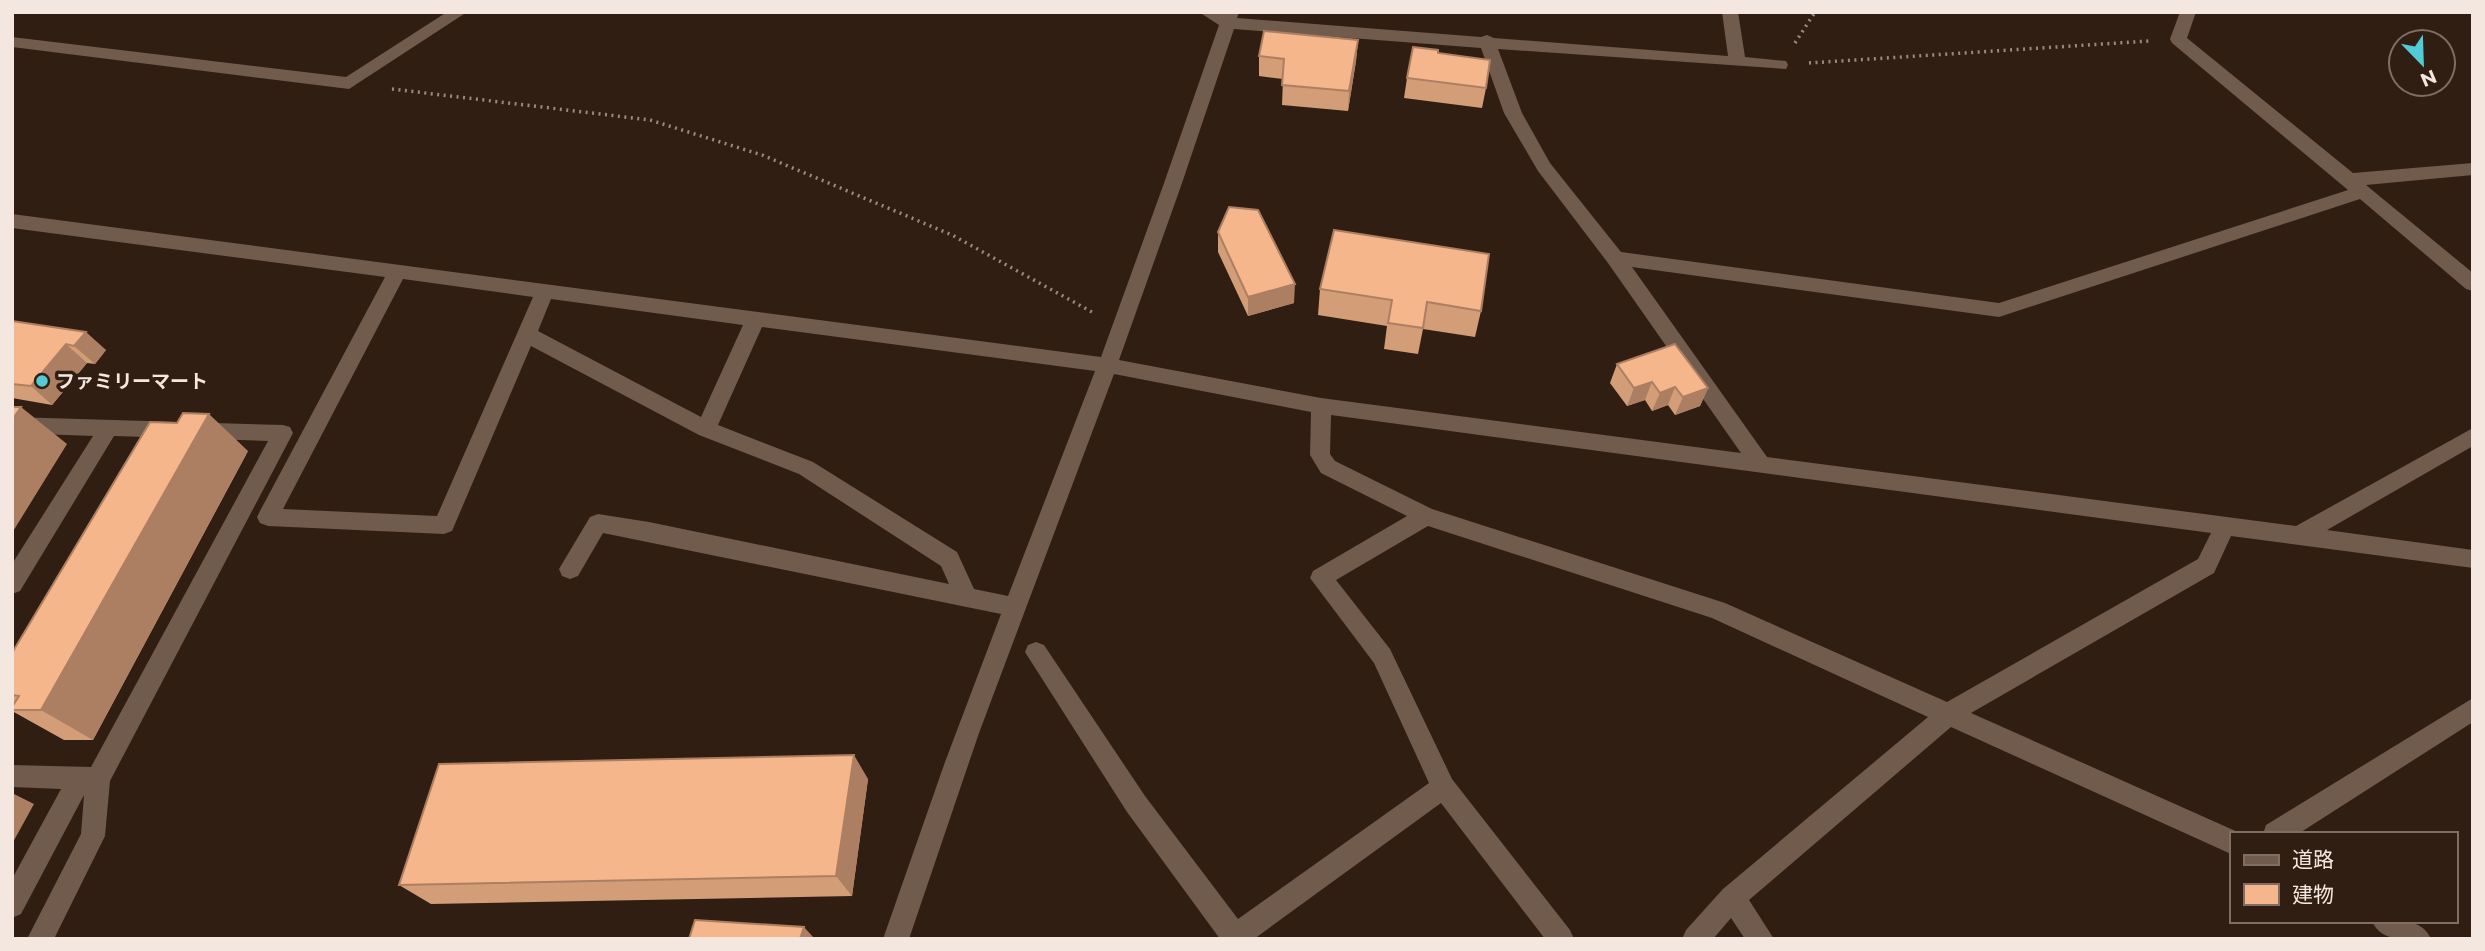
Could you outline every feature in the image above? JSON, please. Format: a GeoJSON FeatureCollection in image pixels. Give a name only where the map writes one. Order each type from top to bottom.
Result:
{"type":"FeatureCollection","features":[{"type":"Feature","properties":{"kind":"street"},"geometry":{"type":"LineString","coordinates":[[12,43],[349,83],[459,12]]}},
{"type":"Feature","properties":{"kind":"street"},"geometry":{"type":"LineString","coordinates":[[1207,12],[1230,17],[1780,65]]}},
{"type":"Feature","properties":{"kind":"street"},"geometry":{"type":"LineString","coordinates":[[1730,12],[1737,62]]}},
{"type":"Feature","properties":{"kind":"street"},"geometry":{"type":"LineString","coordinates":[[2189,12],[2178,39],[2473,284]]}},
{"type":"Feature","properties":{"kind":"street"},"geometry":{"type":"LineString","coordinates":[[896,939],[978,704],[1017,608],[1230,17]]}},
{"type":"Feature","properties":{"kind":"street"},"geometry":{"type":"LineString","coordinates":[[1487,40],[1513,113],[1544,167],[1615,258],[1759,462]]}},
{"type":"Feature","properties":{"kind":"street"},"geometry":{"type":"LineString","coordinates":[[1615,258],[2000,310],[2355,186],[2473,169]]}},
{"type":"Feature","properties":{"kind":"street"},"geometry":{"type":"LineString","coordinates":[[12,221],[1106,365],[1321,406],[1759,462],[2473,559]]}},
{"type":"Feature","properties":{"kind":"street"},"geometry":{"type":"LineString","coordinates":[[397,272],[268,517],[444,525],[545,292]]}},
{"type":"Feature","properties":{"kind":"street"},"geometry":{"type":"LineString","coordinates":[[706,429],[757,318]]}},
{"type":"Feature","properties":{"kind":"street"},"geometry":{"type":"LineString","coordinates":[[526,334],[706,429],[806,468],[949,559],[966,596]]}},
{"type":"Feature","properties":{"kind":"street"},"geometry":{"type":"LineString","coordinates":[[1321,406],[1320,456],[1328,467],[1426,516],[1717,610],[2230,842]]}},
{"type":"Feature","properties":{"kind":"street"},"geometry":{"type":"LineString","coordinates":[[12,425],[283,433],[89,779],[12,905]]}},
{"type":"Feature","properties":{"kind":"street"},"geometry":{"type":"LineString","coordinates":[[12,584],[109,427]]}},
{"type":"Feature","properties":{"kind":"street"},"geometry":{"type":"LineString","coordinates":[[2300,535],[2473,436]]}},
{"type":"Feature","properties":{"kind":"street"},"geometry":{"type":"LineString","coordinates":[[1426,516],[1321,579],[1382,656],[1443,787],[1561,939]]}},
{"type":"Feature","properties":{"kind":"street"},"geometry":{"type":"LineString","coordinates":[[570,569],[598,523],[649,531],[1017,608]]}},
{"type":"Feature","properties":{"kind":"street"},"geometry":{"type":"LineString","coordinates":[[1695,939],[1732,898],[1950,713],[2206,566],[2226,525]]}},
{"type":"Feature","properties":{"kind":"street"},"geometry":{"type":"LineString","coordinates":[[1036,652],[1136,804],[1236,938],[1443,787]]}},
{"type":"Feature","properties":{"kind":"street"},"geometry":{"type":"LineString","coordinates":[[2278,832],[2473,709]]}},
{"type":"Feature","properties":{"kind":"street"},"geometry":{"type":"LineString","coordinates":[[12,776],[89,779]]}},
{"type":"Feature","properties":{"kind":"street"},"geometry":{"type":"LineString","coordinates":[[40,939],[93,836],[89,779]]}},
{"type":"Feature","properties":{"kind":"street"},"geometry":{"type":"LineString","coordinates":[[1732,898],[1762,939]]}},
{"type":"Feature","properties":{"kind":"street"},"geometry":{"type":"LineString","coordinates":[[2389,923],[2418,939]]}},
{"type":"Feature","properties":{"kind":"path"},"geometry":{"type":"LineString","coordinates":[[1780,65],[1815,12]]}},
{"type":"Feature","properties":{"kind":"path"},"geometry":{"type":"LineString","coordinates":[[1780,65],[2178,39]]}},
{"type":"Feature","properties":{"kind":"path"},"geometry":{"type":"LineString","coordinates":[[349,83],[650,120],[762,155],[952,235],[1119,328]]}},
{"type":"Feature","properties":{"kind":"building"},"geometry":{"type":"Polygon","coordinates":[[[1264,31],[1358,40],[1349,91],[1282,85],[1284,59],[1259,56],[1264,31]]]}},
{"type":"Feature","properties":{"kind":"building"},"geometry":{"type":"Polygon","coordinates":[[[1413,47],[1490,60],[1486,88],[1407,78],[1413,47]]]}},
{"type":"Feature","properties":{"kind":"building"},"geometry":{"type":"Polygon","coordinates":[[[1229,207],[1258,210],[1295,284],[1248,297],[1218,232],[1229,207]]]}},
{"type":"Feature","properties":{"kind":"building"},"geometry":{"type":"Polygon","coordinates":[[[1334,230],[1489,254],[1481,311],[1427,302],[1423,328],[1388,323],[1392,300],[1320,289],[1334,230]]]}},
{"type":"Feature","properties":{"kind":"building"},"geometry":{"type":"Polygon","coordinates":[[[12,321],[86,332],[74,346],[66,344],[31,386],[12,384],[12,321]]]}},
{"type":"Feature","properties":{"kind":"building"},"geometry":{"type":"Polygon","coordinates":[[[1675,344],[1708,388],[1683,397],[1675,387],[1660,393],[1652,382],[1634,388],[1617,364],[1675,344]]]}},
{"type":"Feature","properties":{"kind":"building"},"geometry":{"type":"Polygon","coordinates":[[[12,407],[21,407],[12,420],[12,407]]]}},
{"type":"Feature","properties":{"kind":"building"},"geometry":{"type":"Polygon","coordinates":[[[183,413],[209,414],[41,710],[12,710],[19,696],[12,695],[12,653],[150,422],[177,423],[183,413]]]}},
{"type":"Feature","properties":{"kind":"building"},"geometry":{"type":"Polygon","coordinates":[[[854,755],[836,876],[399,885],[439,764],[854,755]]]}},
{"type":"Feature","properties":{"kind":"building"},"geometry":{"type":"Polygon","coordinates":[[[695,920],[804,927],[800,939],[689,939],[695,920]]]}},
{"type":"Feature","properties":{"kind":"place","name":"ファミリーマート"},"geometry":{"type":"Point","coordinates":[42,381]}}]}
